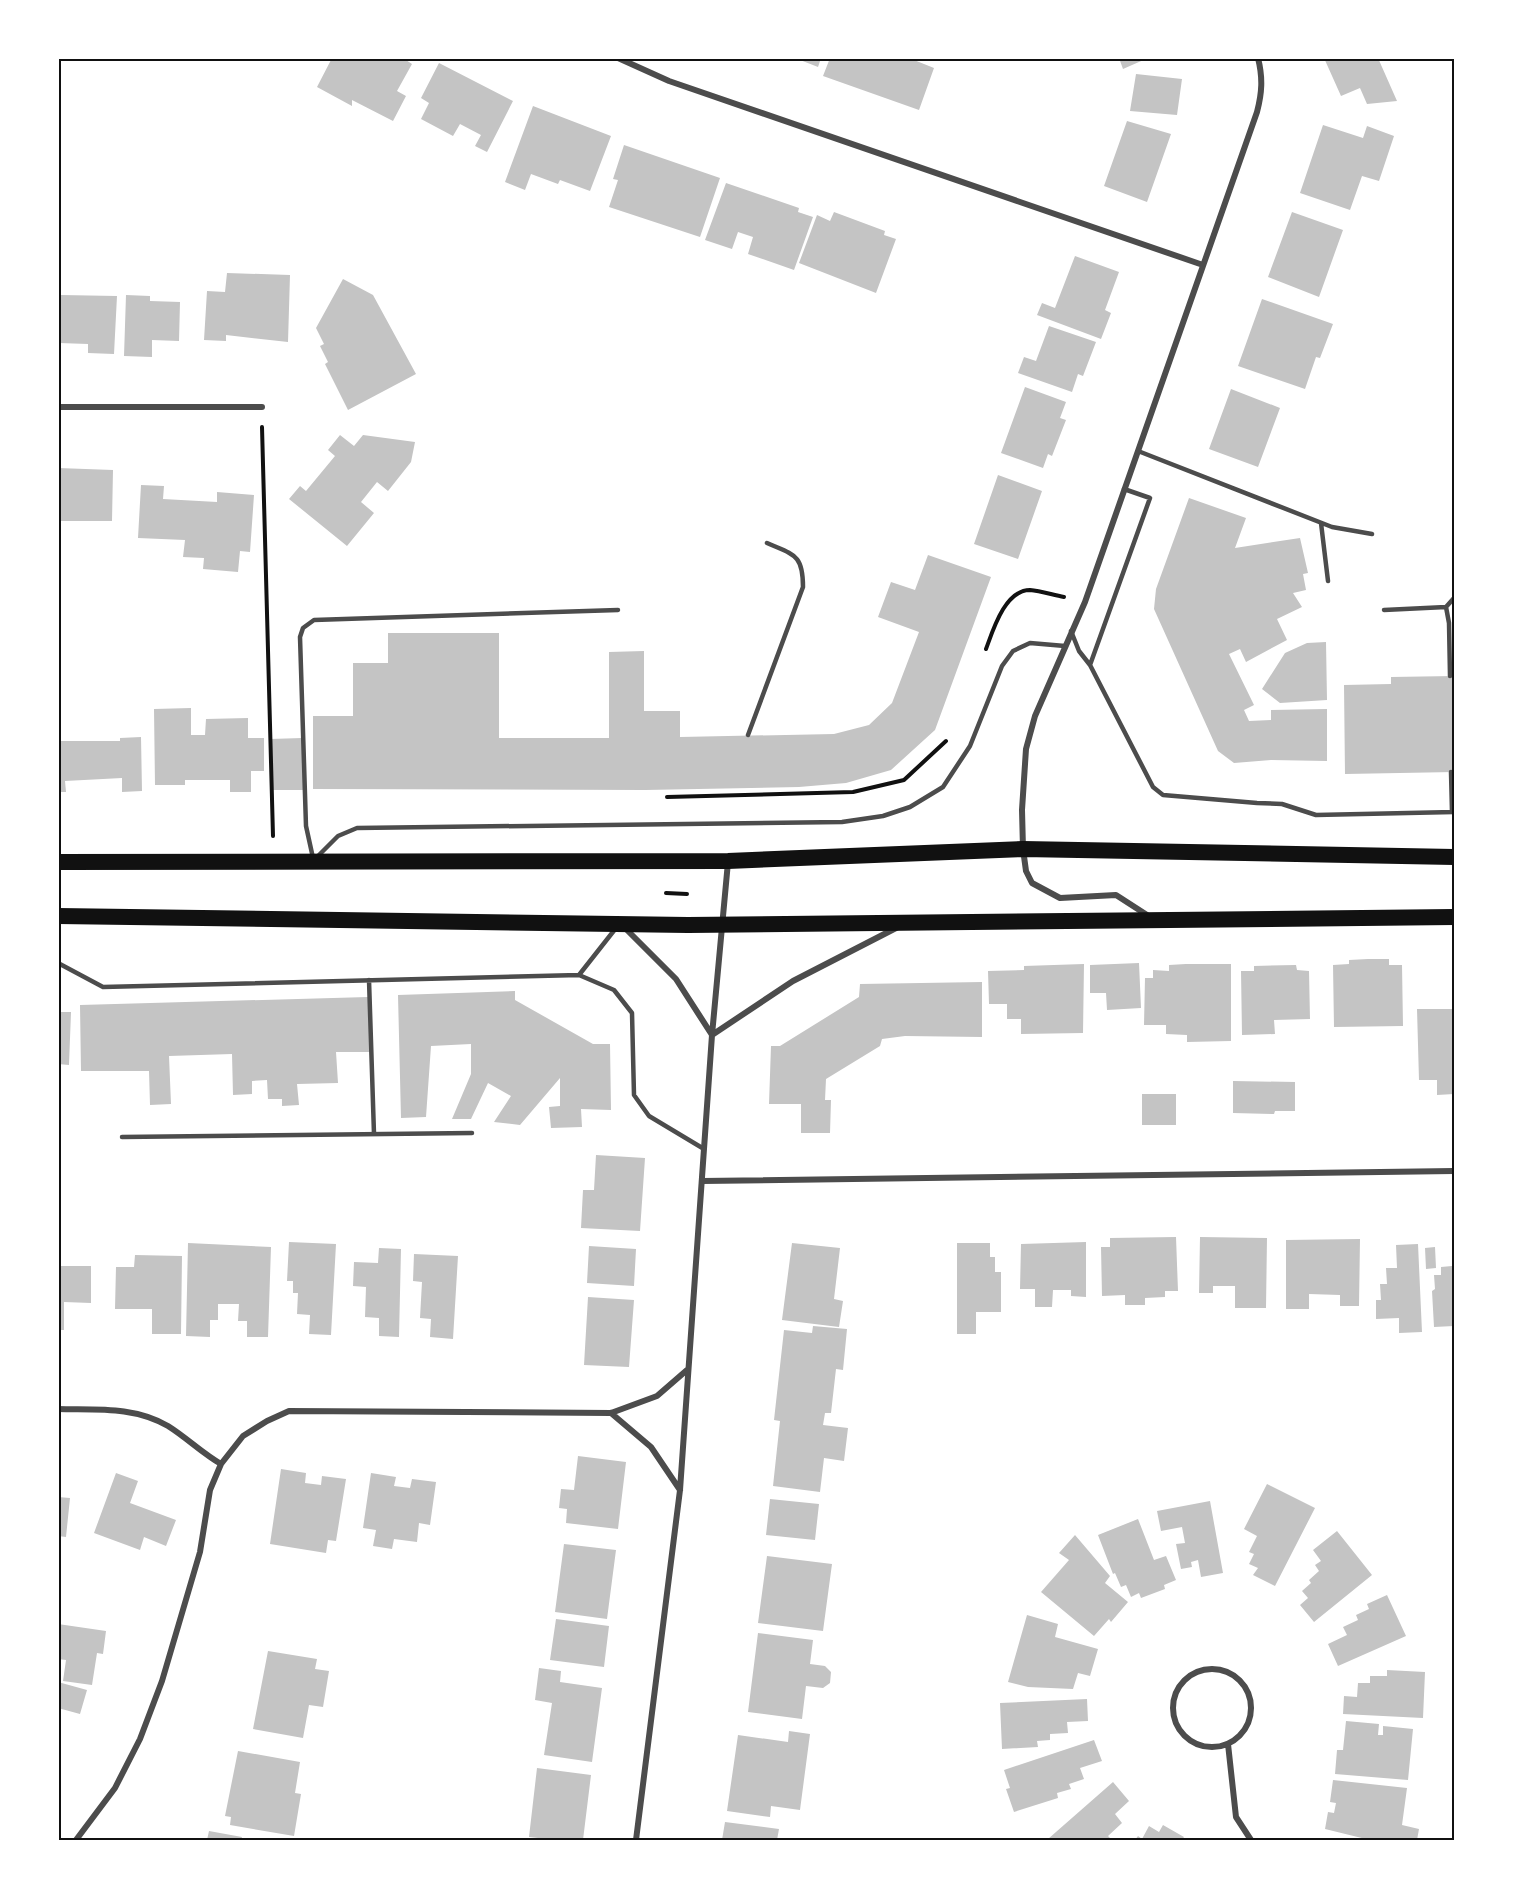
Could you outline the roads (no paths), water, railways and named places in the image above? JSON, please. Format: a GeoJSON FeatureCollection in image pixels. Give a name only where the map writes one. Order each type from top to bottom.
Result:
{"type":"FeatureCollection","features":[{"type":"Feature","properties":{"kind":"highway"},"geometry":{"type":"LineString","coordinates":[[58,862],[728,861],[1023,849],[1455,857]]}},
{"type":"Feature","properties":{"kind":"highway"},"geometry":{"type":"LineString","coordinates":[[58,916],[722,924],[1455,917]]}},
{"type":"Feature","properties":{"kind":"street"},"geometry":{"type":"LineString","coordinates":[[618,58],[669,81],[1203,265]]}},
{"type":"Feature","properties":{"kind":"street"},"geometry":{"type":"LineString","coordinates":[[1155,921],[1116,895],[1060,898],[1032,883],[1026,871],[1023,849],[1022,810],[1026,749],[1035,716],[1085,602],[1257,112],[1262,92],[1262,72],[1258,58]]}},
{"type":"Feature","properties":{"kind":"street"},"geometry":{"type":"LineString","coordinates":[[58,407],[262,407]]}},
{"type":"Feature","properties":{"kind":"street"},"geometry":{"type":"LineString","coordinates":[[636,1840],[680,1490],[712,1035],[728,861]]}},
{"type":"Feature","properties":{"kind":"street"},"geometry":{"type":"LineString","coordinates":[[620,923],[676,979],[712,1035]]}},
{"type":"Feature","properties":{"kind":"street"},"geometry":{"type":"LineString","coordinates":[[712,1035],[793,981],[905,924]]}},
{"type":"Feature","properties":{"kind":"street"},"geometry":{"type":"LineString","coordinates":[[702,1181],[1455,1171]]}},
{"type":"Feature","properties":{"kind":"street"},"geometry":{"type":"LineString","coordinates":[[76,1840],[115,1788],[140,1739],[162,1681],[200,1552],[210,1490],[221,1464],[243,1436],[289,1411],[611,1413],[657,1396],[687,1370]]}},
{"type":"Feature","properties":{"kind":"street"},"geometry":{"type":"LineString","coordinates":[[58,1409],[126,1411],[150,1418],[184,1437],[204,1454],[221,1464]]}},
{"type":"Feature","properties":{"kind":"street"},"geometry":{"type":"LineString","coordinates":[[611,1413],[651,1447],[680,1490]]}},
{"type":"Feature","properties":{"kind":"street"},"geometry":{"type":"LineString","coordinates":[[1220,1669],[1241,1681],[1248,1692],[1252,1704],[1251,1716],[1246,1728],[1238,1738],[1228,1744],[1214,1748],[1201,1746],[1189,1740],[1179,1731],[1174,1718],[1173,1704],[1176,1691],[1184,1680],[1195,1672],[1220,1669]]}},
{"type":"Feature","properties":{"kind":"street"},"geometry":{"type":"LineString","coordinates":[[1228,1744],[1236,1817],[1251,1840]]}},
{"type":"Feature","properties":{"kind":"lane"},"geometry":{"type":"LineString","coordinates":[[1138,451],[1332,528],[1372,534]]}},
{"type":"Feature","properties":{"kind":"lane"},"geometry":{"type":"LineString","coordinates":[[1090,665],[1150,498],[1124,489]]}},
{"type":"Feature","properties":{"kind":"lane"},"geometry":{"type":"LineString","coordinates":[[1321,523],[1328,581]]}},
{"type":"Feature","properties":{"kind":"lane"},"geometry":{"type":"LineString","coordinates":[[748,735],[804,587],[803,569],[794,555],[767,543]]}},
{"type":"Feature","properties":{"kind":"lane"},"geometry":{"type":"LineString","coordinates":[[1384,610],[1446,607],[1455,598]]}},
{"type":"Feature","properties":{"kind":"lane"},"geometry":{"type":"LineString","coordinates":[[1446,607],[1449,623],[1450,676]]}},
{"type":"Feature","properties":{"kind":"lane"},"geometry":{"type":"LineString","coordinates":[[313,861],[306,826],[300,637],[303,627],[314,620],[618,610]]}},
{"type":"Feature","properties":{"kind":"lane"},"geometry":{"type":"LineString","coordinates":[[1071,631],[1079,651],[1090,665],[1153,787],[1163,795],[1282,804],[1316,815],[1453,812],[1451,772]]}},
{"type":"Feature","properties":{"kind":"lane"},"geometry":{"type":"LineString","coordinates":[[313,861],[338,836],[357,828],[842,822],[884,816],[910,807],[943,787],[970,746],[1002,666],[1013,651],[1030,643],[1065,646]]}},
{"type":"Feature","properties":{"kind":"lane"},"geometry":{"type":"LineString","coordinates":[[579,975],[620,923]]}},
{"type":"Feature","properties":{"kind":"lane"},"geometry":{"type":"LineString","coordinates":[[58,963],[103,987],[579,975],[614,990],[632,1013],[634,1095],[649,1116],[704,1149]]}},
{"type":"Feature","properties":{"kind":"lane"},"geometry":{"type":"LineString","coordinates":[[369,980],[374,1134]]}},
{"type":"Feature","properties":{"kind":"lane"},"geometry":{"type":"LineString","coordinates":[[122,1137],[472,1133]]}}]}
